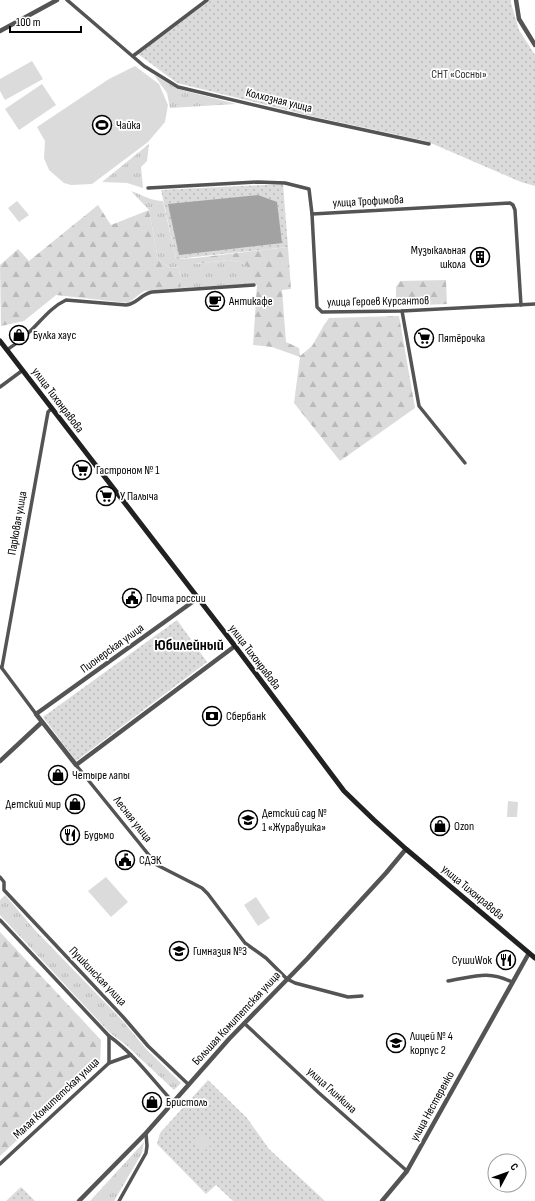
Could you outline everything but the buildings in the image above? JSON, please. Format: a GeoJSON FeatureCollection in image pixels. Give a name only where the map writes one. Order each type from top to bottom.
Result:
{"type":"FeatureCollection","features":[{"type":"Feature","properties":{"kind":"main road","name":"улица Тихонравова"},"geometry":{"type":"LineString","coordinates":[[0,341],[235,646],[344,791],[406,849],[535,958]]}},
{"type":"Feature","properties":{"kind":"street"},"geometry":{"type":"LineString","coordinates":[[0,31],[57,0]]}},
{"type":"Feature","properties":{"kind":"street","name":"Колхозная улица"},"geometry":{"type":"LineString","coordinates":[[67,0],[144,66],[178,87],[309,118],[429,144]]}},
{"type":"Feature","properties":{"kind":"street"},"geometry":{"type":"LineString","coordinates":[[133,56],[207,0]]}},
{"type":"Feature","properties":{"kind":"street"},"geometry":{"type":"LineString","coordinates":[[516,0],[519,19],[535,45]]}},
{"type":"Feature","properties":{"kind":"street"},"geometry":{"type":"LineString","coordinates":[[148,188],[240,183],[285,183],[309,189],[312,214]]}},
{"type":"Feature","properties":{"kind":"street","name":"улица Трофимова"},"geometry":{"type":"LineString","coordinates":[[312,214],[510,203],[513,205],[515,210],[521,305]]}},
{"type":"Feature","properties":{"kind":"street","name":"улица Героев Курсантов"},"geometry":{"type":"LineString","coordinates":[[312,214],[317,307],[319,310],[326,313],[402,311],[535,304]]}},
{"type":"Feature","properties":{"kind":"street"},"geometry":{"type":"LineString","coordinates":[[7,350],[24,338],[43,318],[66,300],[132,305],[146,293],[152,292],[254,285]]}},
{"type":"Feature","properties":{"kind":"street"},"geometry":{"type":"LineString","coordinates":[[402,311],[419,406],[465,462]]}},
{"type":"Feature","properties":{"kind":"street"},"geometry":{"type":"LineString","coordinates":[[0,387],[23,370]]}},
{"type":"Feature","properties":{"kind":"street","name":"Парковая улица"},"geometry":{"type":"LineString","coordinates":[[1,667],[42,441],[48,412],[52,408]]}},
{"type":"Feature","properties":{"kind":"street","name":"Пионерская улица"},"geometry":{"type":"LineString","coordinates":[[36,714],[198,598]]}},
{"type":"Feature","properties":{"kind":"street"},"geometry":{"type":"LineString","coordinates":[[76,765],[235,646]]}},
{"type":"Feature","properties":{"kind":"street","name":"Лесная улица"},"geometry":{"type":"LineString","coordinates":[[1,667],[42,722],[157,865],[202,888],[245,943],[266,958],[286,979]]}},
{"type":"Feature","properties":{"kind":"street"},"geometry":{"type":"LineString","coordinates":[[0,761],[42,722]]}},
{"type":"Feature","properties":{"kind":"street","name":"Большая Комитетская улица"},"geometry":{"type":"LineString","coordinates":[[79,1201],[146,1133],[172,1101],[353,909],[406,849]]}},
{"type":"Feature","properties":{"kind":"street","name":"Пушкинская улица"},"geometry":{"type":"LineString","coordinates":[[0,877],[4,882],[4,890],[124,1018],[148,1046],[188,1084]]}},
{"type":"Feature","properties":{"kind":"street"},"geometry":{"type":"LineString","coordinates":[[0,894],[4,890]]}},
{"type":"Feature","properties":{"kind":"street"},"geometry":{"type":"LineString","coordinates":[[0,920],[109,1036],[131,1055],[172,1101]]}},
{"type":"Feature","properties":{"kind":"street","name":"улица Нестеренко"},"geometry":{"type":"LineString","coordinates":[[382,1201],[407,1171],[529,953]]}},
{"type":"Feature","properties":{"kind":"street"},"geometry":{"type":"LineString","coordinates":[[448,981],[488,974],[502,977],[512,982]]}},
{"type":"Feature","properties":{"kind":"street"},"geometry":{"type":"LineString","coordinates":[[286,979],[295,983],[348,997],[362,996]]}},
{"type":"Feature","properties":{"kind":"street","name":"улица Глинкина"},"geometry":{"type":"LineString","coordinates":[[244,1023],[319,1093],[407,1171]]}},
{"type":"Feature","properties":{"kind":"street"},"geometry":{"type":"LineString","coordinates":[[109,1036],[109,1063]]}},
{"type":"Feature","properties":{"kind":"street","name":"Малая Комитетская улица"},"geometry":{"type":"LineString","coordinates":[[0,1164],[109,1063],[131,1055]]}},
{"type":"Feature","properties":{"kind":"street"},"geometry":{"type":"LineString","coordinates":[[119,1201],[146,1153],[146,1133]]}},
{"type":"Feature","properties":{"kind":"green space","name":"СНТ «Сосны»"},"geometry":{"type":"Polygon","coordinates":[[[208,0],[511,0],[519,30],[535,55],[535,186],[521,182],[426,141],[311,116],[177,83],[138,54],[208,0]]]}},
{"type":"Feature","properties":{"kind":"green space"},"geometry":{"type":"Polygon","coordinates":[[[32,61],[43,79],[5,100],[0,91],[0,79],[32,61]]]}},
{"type":"Feature","properties":{"kind":"green space","name":"Чайка"},"geometry":{"type":"Polygon","coordinates":[[[135,66],[159,84],[168,105],[165,122],[148,142],[92,184],[71,185],[64,183],[49,170],[44,158],[45,141],[37,127],[109,79],[135,66]]]}},
{"type":"Feature","properties":{"kind":"green space"},"geometry":{"type":"Polygon","coordinates":[[[154,75],[178,89],[236,104],[170,108],[167,93],[154,75]]]}},
{"type":"Feature","properties":{"kind":"green space"},"geometry":{"type":"Polygon","coordinates":[[[42,84],[56,105],[19,130],[5,109],[42,84]]]}},
{"type":"Feature","properties":{"kind":"green space"},"geometry":{"type":"Polygon","coordinates":[[[149,144],[147,161],[141,167],[143,188],[127,183],[102,182],[149,144]]]}},
{"type":"Feature","properties":{"kind":"green space"},"geometry":{"type":"Polygon","coordinates":[[[283,184],[288,247],[176,259],[161,190],[283,184]]]}},
{"type":"Feature","properties":{"kind":"green space"},"geometry":{"type":"Polygon","coordinates":[[[131,191],[151,199],[163,201],[176,259],[195,258],[196,264],[228,260],[240,262],[253,269],[251,284],[181,288],[179,267],[170,268],[158,259],[149,210],[131,191]]]}},
{"type":"Feature","properties":{"kind":"green space"},"geometry":{"type":"Polygon","coordinates":[[[17,201],[29,215],[19,222],[8,208],[17,201]]]}},
{"type":"Feature","properties":{"kind":"green space"},"geometry":{"type":"Polygon","coordinates":[[[98,205],[111,225],[149,210],[158,259],[170,268],[179,267],[181,288],[144,291],[128,303],[56,295],[24,321],[1,326],[0,265],[18,249],[29,261],[98,205]]]}},
{"type":"Feature","properties":{"kind":"green space"},"geometry":{"type":"Polygon","coordinates":[[[288,247],[291,289],[282,290],[286,342],[299,348],[300,356],[312,346],[329,318],[399,316],[415,408],[340,461],[294,403],[300,357],[272,347],[253,345],[257,285],[251,284],[252,269],[240,262],[228,260],[195,264],[195,258],[288,247]]]}},
{"type":"Feature","properties":{"kind":"green space"},"geometry":{"type":"Polygon","coordinates":[[[446,280],[447,304],[396,306],[396,287],[400,281],[446,280]]]}},
{"type":"Feature","properties":{"kind":"green space"},"geometry":{"type":"Polygon","coordinates":[[[177,620],[207,662],[76,761],[43,717],[177,620]]]}},
{"type":"Feature","properties":{"kind":"green space"},"geometry":{"type":"Polygon","coordinates":[[[508,801],[518,802],[517,817],[507,817],[508,801]]]}},
{"type":"Feature","properties":{"kind":"green space"},"geometry":{"type":"Polygon","coordinates":[[[106,877],[128,902],[111,917],[88,891],[106,877]]]}},
{"type":"Feature","properties":{"kind":"green space"},"geometry":{"type":"Polygon","coordinates":[[[5,895],[34,929],[121,1019],[146,1049],[181,1083],[174,1090],[126,1045],[109,1032],[0,915],[0,900],[5,895]]]}},
{"type":"Feature","properties":{"kind":"green space"},"geometry":{"type":"Polygon","coordinates":[[[256,897],[270,918],[258,926],[244,905],[256,897]]]}},
{"type":"Feature","properties":{"kind":"green space"},"geometry":{"type":"Polygon","coordinates":[[[0,932],[101,1040],[100,1064],[0,1156],[0,932]]]}},
{"type":"Feature","properties":{"kind":"green space"},"geometry":{"type":"Polygon","coordinates":[[[208,1080],[247,1118],[269,1149],[325,1201],[233,1201],[216,1185],[206,1194],[157,1144],[160,1133],[208,1080]]]}},
{"type":"Feature","properties":{"kind":"green space"},"geometry":{"type":"Polygon","coordinates":[[[203,1133],[212,1144],[203,1152],[194,1140],[203,1133]]]}},
{"type":"Feature","properties":{"kind":"green space"},"geometry":{"type":"Polygon","coordinates":[[[144,1142],[142,1153],[114,1201],[90,1201],[144,1142]]]}},
{"type":"Feature","properties":{"kind":"green space"},"geometry":{"type":"Polygon","coordinates":[[[21,1187],[35,1201],[6,1201],[21,1187]]]}},
{"type":"Feature","properties":{"kind":"shaded area"},"geometry":{"type":"Polygon","coordinates":[[[258,195],[277,202],[282,243],[179,255],[168,204],[258,195]]]}},
{"type":"Feature","properties":{"kind":"place","name":"Чайка"},"geometry":{"type":"Point","coordinates":[102,125]}},
{"type":"Feature","properties":{"kind":"place","name":"Музыкальная школа"},"geometry":{"type":"Point","coordinates":[480,257]}},
{"type":"Feature","properties":{"kind":"place","name":"Антикафе"},"geometry":{"type":"Point","coordinates":[215,301]}},
{"type":"Feature","properties":{"kind":"place","name":"Булка хаус"},"geometry":{"type":"Point","coordinates":[19,335]}},
{"type":"Feature","properties":{"kind":"place","name":"Пятёрочка"},"geometry":{"type":"Point","coordinates":[424,338]}},
{"type":"Feature","properties":{"kind":"place","name":"Гастроном № 1"},"geometry":{"type":"Point","coordinates":[82,470]}},
{"type":"Feature","properties":{"kind":"place","name":"У Палыча"},"geometry":{"type":"Point","coordinates":[106,496]}},
{"type":"Feature","properties":{"kind":"place","name":"Почта россии"},"geometry":{"type":"Point","coordinates":[132,598]}},
{"type":"Feature","properties":{"kind":"place","name":"Сбербанк"},"geometry":{"type":"Point","coordinates":[212,716]}},
{"type":"Feature","properties":{"kind":"place","name":"Четыре лапы"},"geometry":{"type":"Point","coordinates":[58,775]}},
{"type":"Feature","properties":{"kind":"place","name":"Детский мир"},"geometry":{"type":"Point","coordinates":[75,804]}},
{"type":"Feature","properties":{"kind":"place","name":"Детский сад № 1 «Журавушка»"},"geometry":{"type":"Point","coordinates":[248,820]}},
{"type":"Feature","properties":{"kind":"place","name":"Ozon"},"geometry":{"type":"Point","coordinates":[440,826]}},
{"type":"Feature","properties":{"kind":"place","name":"Будьмо"},"geometry":{"type":"Point","coordinates":[70,835]}},
{"type":"Feature","properties":{"kind":"place","name":"СДЭК"},"geometry":{"type":"Point","coordinates":[125,860]}},
{"type":"Feature","properties":{"kind":"place","name":"Гимназия №3"},"geometry":{"type":"Point","coordinates":[179,951]}},
{"type":"Feature","properties":{"kind":"place","name":"СушиWok"},"geometry":{"type":"Point","coordinates":[506,960]}},
{"type":"Feature","properties":{"kind":"place","name":"Лицей № 4 корпус 2"},"geometry":{"type":"Point","coordinates":[396,1043]}},
{"type":"Feature","properties":{"kind":"place","name":"Бристоль"},"geometry":{"type":"Point","coordinates":[152,1102]}},
{"type":"Feature","properties":{"kind":"district","name":"Юбилейный"},"geometry":{"type":"Point","coordinates":[189,644]}}]}
